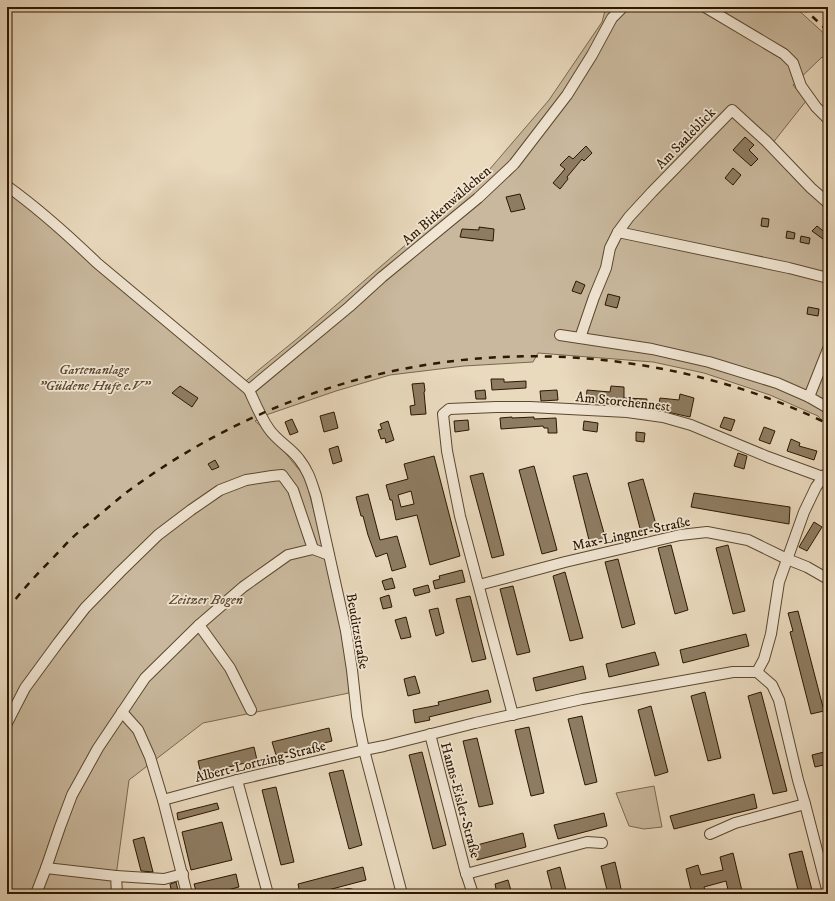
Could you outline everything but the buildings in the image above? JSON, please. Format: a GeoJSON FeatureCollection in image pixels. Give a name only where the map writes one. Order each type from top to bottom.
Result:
{"type":"FeatureCollection","features":[{"type":"Feature","properties":{"kind":"street"},"geometry":{"type":"LineString","coordinates":[[612,7],[612,18]]}},
{"type":"Feature","properties":{"kind":"street","name":"Am Birkenwäldchen"},"geometry":{"type":"LineString","coordinates":[[250,390],[349,307],[382,277],[478,198],[514,164],[567,95],[592,55],[612,18],[624,7]]}},
{"type":"Feature","properties":{"kind":"street"},"geometry":{"type":"LineString","coordinates":[[705,7],[784,54],[793,63],[801,86],[816,107],[828,119]]}},
{"type":"Feature","properties":{"kind":"street","name":"Am Saaleblick"},"geometry":{"type":"LineString","coordinates":[[580,338],[606,268],[610,248],[618,232],[629,217],[652,192],[732,110],[766,141],[811,188],[828,203]]}},
{"type":"Feature","properties":{"kind":"street"},"geometry":{"type":"LineString","coordinates":[[7,186],[21,196],[98,263],[250,390]]}},
{"type":"Feature","properties":{"kind":"street"},"geometry":{"type":"LineString","coordinates":[[618,232],[789,268],[828,278]]}},
{"type":"Feature","properties":{"kind":"street"},"geometry":{"type":"LineString","coordinates":[[560,334],[652,350],[709,362],[777,383],[828,408]]}},
{"type":"Feature","properties":{"kind":"street"},"geometry":{"type":"LineString","coordinates":[[808,398],[828,349]]}},
{"type":"Feature","properties":{"kind":"street","name":"Beuditzstraße"},"geometry":{"type":"LineString","coordinates":[[250,390],[255,404],[268,429],[278,440],[299,458],[310,475],[346,631],[356,716],[402,894]]}},
{"type":"Feature","properties":{"kind":"street","name":"Am Storchennest"},"geometry":{"type":"LineString","coordinates":[[479,585],[460,516],[447,451],[443,414],[449,409],[530,407],[627,412],[663,416],[691,425],[768,457],[826,477]]}},
{"type":"Feature","properties":{"kind":"street"},"geometry":{"type":"LineString","coordinates":[[7,723],[25,688],[85,608],[158,535],[220,490],[246,480],[282,475],[293,490],[314,549]]}},
{"type":"Feature","properties":{"kind":"street"},"geometry":{"type":"LineString","coordinates":[[757,672],[764,659],[772,634],[779,582],[804,512],[816,487],[826,477]]}},
{"type":"Feature","properties":{"kind":"street","name":"Max-Lingner-Straße"},"geometry":{"type":"LineString","coordinates":[[479,585],[565,562],[680,535],[708,532],[748,540],[807,567],[828,579]]}},
{"type":"Feature","properties":{"kind":"street"},"geometry":{"type":"LineString","coordinates":[[36,894],[72,795],[98,748],[144,678],[199,624],[243,586],[288,555],[314,549],[329,555]]}},
{"type":"Feature","properties":{"kind":"street"},"geometry":{"type":"LineString","coordinates":[[479,585],[513,715]]}},
{"type":"Feature","properties":{"kind":"street"},"geometry":{"type":"LineString","coordinates":[[199,624],[230,668],[251,710]]}},
{"type":"Feature","properties":{"kind":"street"},"geometry":{"type":"LineString","coordinates":[[364,750],[582,699],[733,672],[757,672],[772,685],[779,700],[798,780],[828,893]]}},
{"type":"Feature","properties":{"kind":"street"},"geometry":{"type":"LineString","coordinates":[[122,712],[138,730],[150,757],[164,800],[187,894]]}},
{"type":"Feature","properties":{"kind":"street","name":"Hanns-Eisler-Straße"},"geometry":{"type":"LineString","coordinates":[[430,734],[466,874],[473,894]]}},
{"type":"Feature","properties":{"kind":"street","name":"Albert-Lortzing-Straße"},"geometry":{"type":"LineString","coordinates":[[164,800],[237,780],[364,750]]}},
{"type":"Feature","properties":{"kind":"street"},"geometry":{"type":"LineString","coordinates":[[237,780],[268,894]]}},
{"type":"Feature","properties":{"kind":"street"},"geometry":{"type":"LineString","coordinates":[[710,834],[735,823],[805,804]]}},
{"type":"Feature","properties":{"kind":"street","name":"Hanns-Eisler-Straße"},"geometry":{"type":"LineString","coordinates":[[466,874],[586,842],[602,842]]}},
{"type":"Feature","properties":{"kind":"street"},"geometry":{"type":"LineString","coordinates":[[46,868],[116,876],[164,879],[182,874]]}},
{"type":"Feature","properties":{"kind":"street"},"geometry":{"type":"LineString","coordinates":[[116,876],[117,894]]}},
{"type":"Feature","properties":{"kind":"green space"},"geometry":{"type":"Polygon","coordinates":[[[606,7],[795,7],[828,37],[828,63],[822,57],[793,85],[806,101],[768,149],[828,208],[827,426],[818,416],[770,395],[704,373],[653,362],[538,353],[533,362],[464,366],[390,375],[336,391],[266,415],[255,421],[270,434],[305,477],[327,561],[347,651],[349,693],[203,723],[129,780],[116,876],[117,894],[7,894],[7,192],[15,197],[241,385],[298,338],[424,229],[489,170],[549,100],[602,22],[606,7]]]}},
{"type":"Feature","properties":{"kind":"green space"},"geometry":{"type":"Polygon","coordinates":[[[654,786],[662,827],[644,829],[629,826],[616,793],[654,786]]]}},
{"type":"Feature","properties":{"kind":"railway"},"geometry":{"type":"LineString","coordinates":[[802,7],[828,31]]}},
{"type":"Feature","properties":{"kind":"railway"},"geometry":{"type":"LineString","coordinates":[[7,610],[33,579],[78,533],[127,492],[189,451],[254,417],[322,390],[391,371],[463,360],[535,356],[608,361],[682,373],[719,382],[775,401],[828,424]]}},
{"type":"Feature","properties":{"kind":"park label","name":"Gartenanlage \"Güldene Hufe e.V\""},"geometry":{"type":"Point","coordinates":[94,378]}},
{"type":"Feature","properties":{"kind":"park label","name":"Zeitzer Bogen"},"geometry":{"type":"Point","coordinates":[206,599]}}]}
